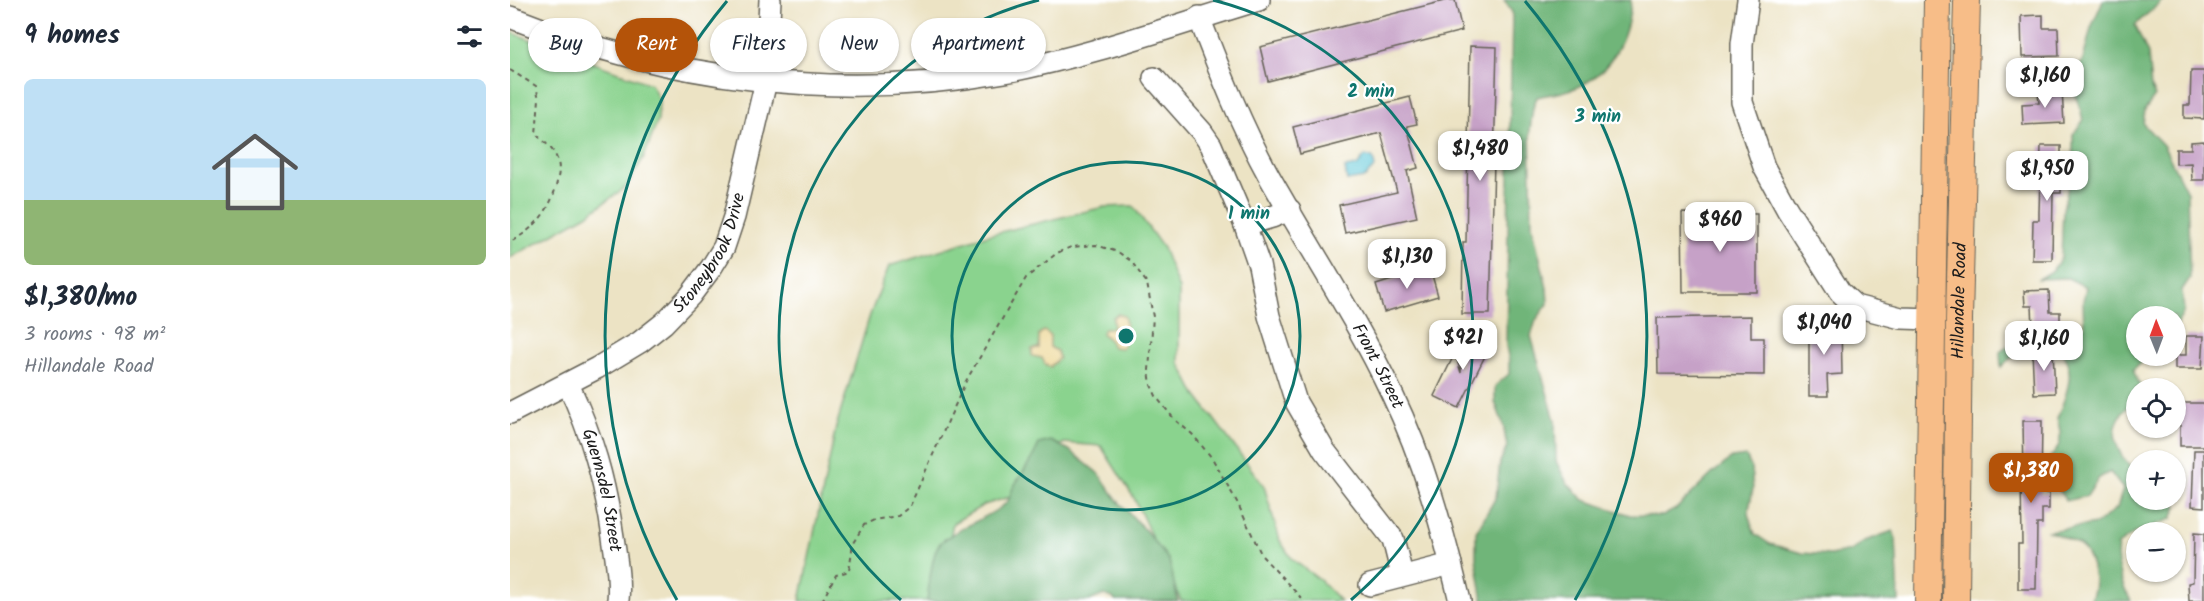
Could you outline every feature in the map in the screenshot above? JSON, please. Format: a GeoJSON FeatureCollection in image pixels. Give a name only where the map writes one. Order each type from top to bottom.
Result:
{"type":"FeatureCollection","features":[{"type":"Feature","properties":{"kind":"main road","name":"Hillandale Road"},"geometry":{"type":"LineString","coordinates":[[1928,601],[1937,0]]}},
{"type":"Feature","properties":{"kind":"main road","name":"Hillandale Road"},"geometry":{"type":"LineString","coordinates":[[1956,601],[1967,0]]}},
{"type":"Feature","properties":{"kind":"street","name":"Stoneybrook Drive"},"geometry":{"type":"LineString","coordinates":[[510,413],[618,356],[664,323],[690,296],[711,268],[724,247],[734,217],[766,81],[770,0]]}},
{"type":"Feature","properties":{"kind":"street"},"geometry":{"type":"LineString","coordinates":[[510,16],[560,36],[614,53],[687,70],[766,81],[871,86],[1006,72],[1095,49],[1259,0]]}},
{"type":"Feature","properties":{"kind":"street"},"geometry":{"type":"LineString","coordinates":[[1748,0],[1742,44],[1742,102],[1764,167],[1787,209],[1840,292],[1855,306],[1901,318],[1932,319]]}},
{"type":"Feature","properties":{"kind":"street","name":"Front Street"},"geometry":{"type":"LineString","coordinates":[[1200,17],[1236,111],[1269,176],[1331,278],[1392,394],[1422,465],[1460,601]]}},
{"type":"Feature","properties":{"kind":"street"},"geometry":{"type":"LineString","coordinates":[[1154,78],[1207,138],[1245,225],[1259,265],[1275,338],[1296,402],[1324,450],[1393,539],[1402,575]]}},
{"type":"Feature","properties":{"kind":"street"},"geometry":{"type":"LineString","coordinates":[[1245,225],[1272,218],[1290,210]]}},
{"type":"Feature","properties":{"kind":"street","name":"Guernsdel Street"},"geometry":{"type":"LineString","coordinates":[[568,384],[587,428],[602,474],[618,573],[618,601]]}},
{"type":"Feature","properties":{"kind":"street"},"geometry":{"type":"LineString","coordinates":[[1370,585],[1451,564]]}},
{"type":"Feature","properties":{"kind":"path"},"geometry":{"type":"LineString","coordinates":[[510,70],[536,86],[539,99],[536,134],[557,158],[559,172],[552,201],[546,212],[525,234],[510,242]]}},
{"type":"Feature","properties":{"kind":"path"},"geometry":{"type":"LineString","coordinates":[[822,601],[836,575],[849,571],[853,543],[864,525],[874,520],[898,516],[910,506],[966,381],[1026,278],[1057,254],[1081,245],[1096,245],[1118,252],[1131,261],[1142,275],[1147,283],[1153,317],[1149,370],[1151,385],[1157,398],[1212,458],[1237,502],[1262,556],[1304,601]]}},
{"type":"Feature","properties":{"kind":"green space"},"geometry":{"type":"Polygon","coordinates":[[[1504,0],[1631,0],[1626,29],[1614,56],[1595,77],[1583,85],[1537,97],[1530,130],[1532,225],[1547,288],[1548,304],[1536,320],[1531,336],[1555,420],[1556,461],[1567,483],[1584,500],[1630,515],[1663,516],[1676,509],[1732,458],[1746,456],[1751,467],[1753,489],[1748,514],[1755,534],[1770,544],[1802,553],[1830,555],[1851,551],[1865,541],[1893,531],[1896,539],[1899,601],[1483,601],[1476,559],[1476,532],[1496,497],[1500,462],[1507,447],[1503,424],[1495,402],[1495,386],[1509,374],[1506,346],[1512,12],[1504,0]]]}},
{"type":"Feature","properties":{"kind":"green space"},"geometry":{"type":"Polygon","coordinates":[[[2103,0],[2163,0],[2135,25],[2148,54],[2151,88],[2155,96],[2145,110],[2143,124],[2163,145],[2187,192],[2190,278],[2182,290],[2184,306],[2126,306],[2126,366],[2137,366],[2133,370],[2137,378],[2126,378],[2126,408],[2116,426],[2115,436],[2121,455],[2126,461],[2126,510],[2175,510],[2172,519],[2164,522],[2126,522],[2126,539],[2118,545],[2117,560],[2119,574],[2131,601],[2090,601],[2095,584],[2088,555],[2073,541],[2048,531],[2096,524],[2117,508],[2123,489],[2110,472],[2099,478],[2087,496],[2066,501],[2043,464],[2057,449],[2060,439],[2057,419],[2069,382],[2068,365],[2064,356],[2058,348],[2027,350],[2014,356],[2001,367],[2000,352],[2010,344],[2043,343],[2084,327],[2083,301],[2086,287],[2068,278],[2039,279],[2052,271],[2061,258],[2063,209],[2073,166],[2073,134],[2083,121],[2075,96],[2056,80],[2071,76],[2083,60],[2091,28],[2103,0]]]}},
{"type":"Feature","properties":{"kind":"green space"},"geometry":{"type":"Polygon","coordinates":[[[510,32],[528,39],[528,72],[603,72],[603,66],[651,84],[659,100],[658,120],[644,157],[626,187],[587,215],[510,258],[510,32]]]}},
{"type":"Feature","properties":{"kind":"green space"},"geometry":{"type":"Polygon","coordinates":[[[1133,206],[1163,248],[1179,289],[1179,362],[1196,395],[1264,486],[1280,541],[1292,559],[1321,581],[1340,601],[1181,601],[1134,498],[1101,446],[1064,443],[1040,458],[1013,496],[984,505],[953,523],[938,601],[800,601],[836,427],[870,315],[889,266],[988,235],[1104,207],[1133,206]]]}},
{"type":"Feature","properties":{"kind":"green space"},"geometry":{"type":"Polygon","coordinates":[[[1051,441],[1069,450],[1099,474],[1118,501],[1146,531],[1169,560],[1178,601],[1115,601],[1104,595],[1089,601],[927,601],[932,565],[938,546],[950,536],[1005,504],[1039,444],[1051,441]]]}},
{"type":"Feature","properties":{"kind":"sand"},"geometry":{"type":"Polygon","coordinates":[[[1118,314],[1124,316],[1125,323],[1122,348],[1113,347],[1102,333],[1104,328],[1113,328],[1113,317],[1118,314]]]}},
{"type":"Feature","properties":{"kind":"sand"},"geometry":{"type":"Polygon","coordinates":[[[1044,331],[1050,335],[1050,347],[1057,351],[1059,358],[1050,367],[1042,358],[1032,356],[1032,349],[1039,348],[1039,334],[1044,331]]]}},
{"type":"Feature","properties":{"kind":"water"},"geometry":{"type":"Polygon","coordinates":[[[1365,156],[1373,158],[1375,167],[1364,178],[1347,181],[1345,168],[1357,166],[1365,156]]]}},
{"type":"Feature","properties":{"kind":"building"},"geometry":{"type":"Polygon","coordinates":[[[1455,0],[1462,31],[1268,81],[1260,47],[1455,0]]]}},
{"type":"Feature","properties":{"kind":"building"},"geometry":{"type":"Polygon","coordinates":[[[2043,15],[2043,28],[2058,28],[2059,56],[2022,57],[2021,16],[2043,15]]]}},
{"type":"Feature","properties":{"kind":"building"},"geometry":{"type":"Polygon","coordinates":[[[1470,46],[1497,47],[1490,314],[1462,314],[1463,242],[1466,242],[1470,46]]]}},
{"type":"Feature","properties":{"kind":"building"},"geometry":{"type":"Polygon","coordinates":[[[2191,71],[2204,71],[2204,119],[2184,118],[2184,105],[2190,105],[2191,71]]]}},
{"type":"Feature","properties":{"kind":"building"},"geometry":{"type":"Polygon","coordinates":[[[2038,91],[2062,91],[2064,123],[2023,125],[2022,104],[2039,103],[2038,91]]]}},
{"type":"Feature","properties":{"kind":"building"},"geometry":{"type":"Polygon","coordinates":[[[1410,97],[1417,124],[1407,126],[1418,168],[1407,171],[1417,217],[1345,233],[1339,205],[1397,192],[1381,133],[1300,154],[1293,127],[1410,97]]]}},
{"type":"Feature","properties":{"kind":"building"},"geometry":{"type":"Polygon","coordinates":[[[2204,141],[2204,180],[2192,180],[2191,163],[2176,164],[2176,149],[2191,149],[2191,142],[2204,141]]]}},
{"type":"Feature","properties":{"kind":"building"},"geometry":{"type":"Polygon","coordinates":[[[2041,146],[2061,146],[2061,168],[2065,168],[2065,182],[2061,182],[2061,193],[2053,193],[2052,260],[2032,260],[2033,220],[2039,220],[2041,146]]]}},
{"type":"Feature","properties":{"kind":"building"},"geometry":{"type":"Polygon","coordinates":[[[1682,213],[1757,214],[1757,292],[1683,292],[1682,213]]]}},
{"type":"Feature","properties":{"kind":"building"},"geometry":{"type":"Polygon","coordinates":[[[1430,268],[1438,296],[1384,312],[1376,285],[1430,268]]]}},
{"type":"Feature","properties":{"kind":"building"},"geometry":{"type":"Polygon","coordinates":[[[2049,290],[2050,312],[2060,312],[2060,324],[2033,327],[2032,306],[2025,306],[2024,291],[2049,290]]]}},
{"type":"Feature","properties":{"kind":"building"},"geometry":{"type":"Polygon","coordinates":[[[1751,316],[1751,338],[1764,338],[1764,375],[1658,374],[1657,318],[1751,316]]]}},
{"type":"Feature","properties":{"kind":"building"},"geometry":{"type":"Polygon","coordinates":[[[1841,323],[1842,374],[1827,375],[1828,396],[1809,396],[1809,324],[1841,323]]]}},
{"type":"Feature","properties":{"kind":"building"},"geometry":{"type":"Polygon","coordinates":[[[1466,331],[1491,344],[1459,408],[1434,396],[1455,353],[1461,373],[1462,340],[1466,331]]]}},
{"type":"Feature","properties":{"kind":"building"},"geometry":{"type":"Polygon","coordinates":[[[2186,336],[2204,336],[2202,369],[2175,369],[2175,366],[2186,366],[2186,336]]]}},
{"type":"Feature","properties":{"kind":"building"},"geometry":{"type":"Polygon","coordinates":[[[2053,350],[2055,393],[2034,394],[2032,351],[2053,350]]]}},
{"type":"Feature","properties":{"kind":"building"},"geometry":{"type":"Polygon","coordinates":[[[2186,403],[2204,403],[2204,446],[2180,446],[2180,438],[2186,438],[2186,403]]]}},
{"type":"Feature","properties":{"kind":"building"},"geometry":{"type":"Polygon","coordinates":[[[2023,421],[2042,421],[2041,493],[2049,493],[2049,509],[2042,509],[2042,524],[2037,524],[2036,589],[2018,589],[2018,544],[2022,544],[2021,478],[2024,478],[2023,421]]]}},
{"type":"Feature","properties":{"kind":"building"},"geometry":{"type":"Polygon","coordinates":[[[2194,450],[2204,450],[2204,507],[2192,506],[2194,450]]]}},
{"type":"Feature","properties":{"kind":"building"},"geometry":{"type":"Polygon","coordinates":[[[2194,533],[2204,534],[2204,601],[2189,601],[2188,583],[2193,582],[2194,533]]]}}]}
